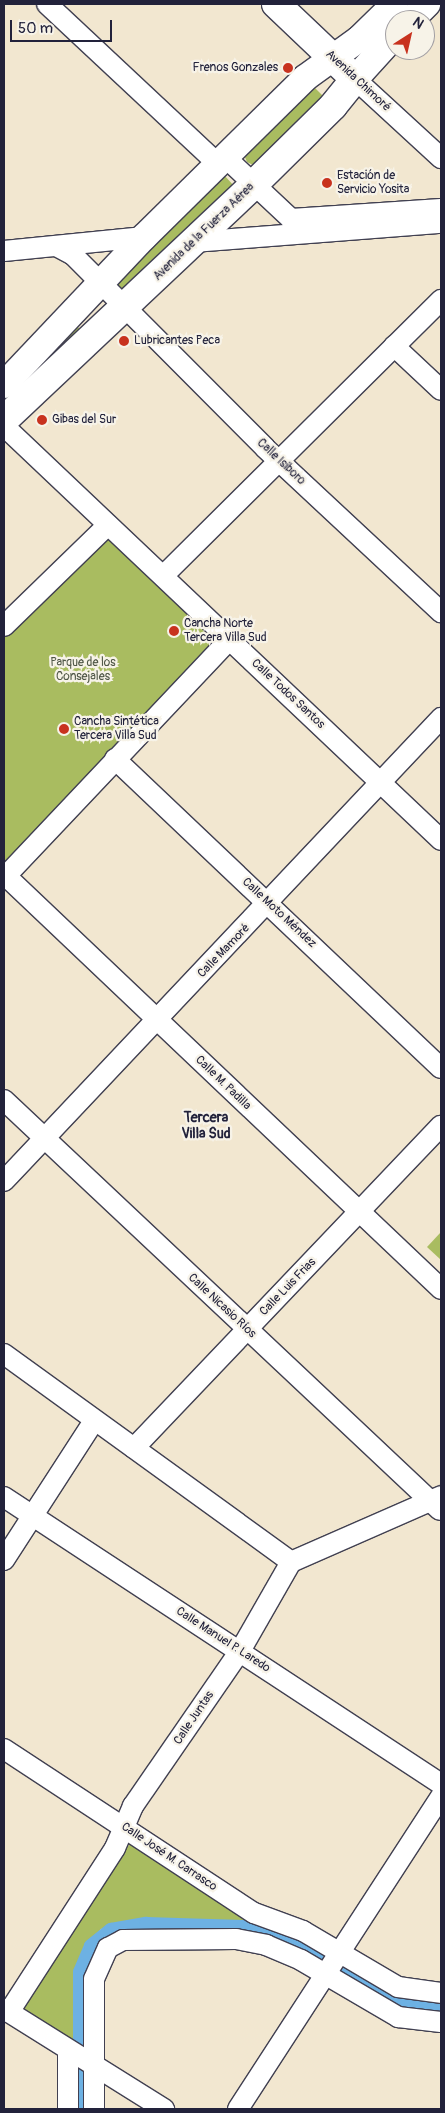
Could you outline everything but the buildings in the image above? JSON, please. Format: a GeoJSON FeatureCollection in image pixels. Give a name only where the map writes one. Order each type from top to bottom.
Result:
{"type":"FeatureCollection","features":[{"type":"Feature","properties":{"kind":"highway","name":"Avenida Chimoré"},"geometry":{"type":"LineString","coordinates":[[276,4],[354,79]]}},
{"type":"Feature","properties":{"kind":"highway","name":"Avenida de la Fuerza Aérea"},"geometry":{"type":"LineString","coordinates":[[4,420],[124,310],[253,185],[333,106],[354,79]]}},
{"type":"Feature","properties":{"kind":"main road"},"geometry":{"type":"LineString","coordinates":[[4,386],[144,237],[221,160],[332,58],[395,4]]}},
{"type":"Feature","properties":{"kind":"main road","name":"Avenida de la Fuerza Aérea"},"geometry":{"type":"LineString","coordinates":[[354,79],[385,46]]}},
{"type":"Feature","properties":{"kind":"street"},"geometry":{"type":"LineString","coordinates":[[47,4],[291,220],[441,209]]}},
{"type":"Feature","properties":{"kind":"street","name":"Avenida Chimoré"},"geometry":{"type":"LineString","coordinates":[[354,79],[441,158]]}},
{"type":"Feature","properties":{"kind":"street"},"geometry":{"type":"LineString","coordinates":[[193,242],[441,223]]}},
{"type":"Feature","properties":{"kind":"street"},"geometry":{"type":"LineString","coordinates":[[4,251],[144,237]]}},
{"type":"Feature","properties":{"kind":"street","name":"Calle Isiboro"},"geometry":{"type":"LineString","coordinates":[[58,247],[73,255],[124,310],[279,461],[441,612]]}},
{"type":"Feature","properties":{"kind":"street"},"geometry":{"type":"LineString","coordinates":[[163,576],[441,300]]}},
{"type":"Feature","properties":{"kind":"street"},"geometry":{"type":"LineString","coordinates":[[394,346],[441,390]]}},
{"type":"Feature","properties":{"kind":"street","name":"Calle Todos Santos"},"geometry":{"type":"LineString","coordinates":[[4,426],[441,840]]}},
{"type":"Feature","properties":{"kind":"street"},"geometry":{"type":"LineString","coordinates":[[4,626],[108,524]]}},
{"type":"Feature","properties":{"kind":"street"},"geometry":{"type":"LineString","coordinates":[[5,877],[230,639]]}},
{"type":"Feature","properties":{"kind":"street","name":"Calle Mamoré"},"geometry":{"type":"LineString","coordinates":[[4,1181],[269,904],[441,718]]}},
{"type":"Feature","properties":{"kind":"street","name":"Calle Moto Méndez"},"geometry":{"type":"LineString","coordinates":[[115,759],[441,1068]]}},
{"type":"Feature","properties":{"kind":"street","name":"Calle M. Padilla"},"geometry":{"type":"LineString","coordinates":[[5,877],[441,1289]]}},
{"type":"Feature","properties":{"kind":"street","name":"Calle Nicasio Ríos"},"geometry":{"type":"LineString","coordinates":[[4,1100],[247,1330],[438,1503]]}},
{"type":"Feature","properties":{"kind":"street","name":"Calle Luis Frias"},"geometry":{"type":"LineString","coordinates":[[134,1448],[441,1126]]}},
{"type":"Feature","properties":{"kind":"street"},"geometry":{"type":"LineString","coordinates":[[4,1354],[291,1562],[438,1503]]}},
{"type":"Feature","properties":{"kind":"street"},"geometry":{"type":"LineString","coordinates":[[4,1560],[94,1421]]}},
{"type":"Feature","properties":{"kind":"street","name":"Calle Manuel P. Laredo"},"geometry":{"type":"LineString","coordinates":[[4,1497],[441,1784]]}},
{"type":"Feature","properties":{"kind":"street","name":"Calle Juntas"},"geometry":{"type":"LineString","coordinates":[[6,2010],[115,1848],[123,1826],[240,1651],[291,1562]]}},
{"type":"Feature","properties":{"kind":"street","name":"Calle José M. Carrasco"},"geometry":{"type":"LineString","coordinates":[[4,1749],[254,1913],[304,1930],[398,1987],[441,1993]]}},
{"type":"Feature","properties":{"kind":"street"},"geometry":{"type":"LineString","coordinates":[[238,2109],[441,1796]]}},
{"type":"Feature","properties":{"kind":"street"},"geometry":{"type":"LineString","coordinates":[[94,2109],[98,1962],[108,1948],[123,1940],[236,1939],[282,1950],[325,1977],[398,2017],[441,2022]]}},
{"type":"Feature","properties":{"kind":"street"},"geometry":{"type":"LineString","coordinates":[[6,2010],[164,2109]]}},
{"type":"Feature","properties":{"kind":"street"},"geometry":{"type":"LineString","coordinates":[[68,2050],[68,2109]]}},
{"type":"Feature","properties":{"kind":"green space"},"geometry":{"type":"Polygon","coordinates":[[[314,87],[325,98],[255,166],[247,162],[244,155],[314,87]]]}},
{"type":"Feature","properties":{"kind":"green space"},"geometry":{"type":"Polygon","coordinates":[[[224,175],[235,187],[125,292],[118,287],[118,281],[224,175]]]}},
{"type":"Feature","properties":{"kind":"green space"},"geometry":{"type":"Polygon","coordinates":[[[76,326],[82,330],[5,401],[72,328],[76,326]]]}},
{"type":"Feature","properties":{"kind":"green space","name":"Parque de los Consejales"},"geometry":{"type":"Polygon","coordinates":[[[110,539],[216,636],[216,643],[4,869],[4,636],[99,543],[110,539]]]}},
{"type":"Feature","properties":{"kind":"green space"},"geometry":{"type":"Polygon","coordinates":[[[441,1232],[441,1260],[427,1247],[441,1232]]]}},
{"type":"Feature","properties":{"kind":"green space"},"geometry":{"type":"Polygon","coordinates":[[[131,1842],[259,1922],[133,1920],[101,1929],[83,1950],[77,1971],[75,2045],[23,2012],[22,2000],[131,1842]]]}},
{"type":"Feature","properties":{"kind":"waterway"},"geometry":{"type":"LineString","coordinates":[[80,2039],[80,1972],[91,1946],[111,1930],[146,1924],[243,1927],[272,1931],[322,1957]]}},
{"type":"Feature","properties":{"kind":"waterway"},"geometry":{"type":"LineString","coordinates":[[347,1974],[386,1998],[419,2007],[441,2007]]}},
{"type":"Feature","properties":{"kind":"waterway"},"geometry":{"type":"LineString","coordinates":[[80,2074],[80,2109]]}},
{"type":"Feature","properties":{"kind":"place","name":"Frenos Gonzales"},"geometry":{"type":"Point","coordinates":[288,68]}},
{"type":"Feature","properties":{"kind":"place","name":"Estación de Servicio Yosita"},"geometry":{"type":"Point","coordinates":[327,183]}},
{"type":"Feature","properties":{"kind":"place","name":"Lubricantes Peca"},"geometry":{"type":"Point","coordinates":[124,341]}},
{"type":"Feature","properties":{"kind":"place","name":"Gibas del Sur"},"geometry":{"type":"Point","coordinates":[42,420]}},
{"type":"Feature","properties":{"kind":"place","name":"Cancha Norte Tercera Villa Sud"},"geometry":{"type":"Point","coordinates":[174,631]}},
{"type":"Feature","properties":{"kind":"place","name":"Cancha Sintética Tercera Villa Sud"},"geometry":{"type":"Point","coordinates":[64,729]}},
{"type":"Feature","properties":{"kind":"district","name":"Tercera Villa Sud"},"geometry":{"type":"Point","coordinates":[206,1126]}}]}
